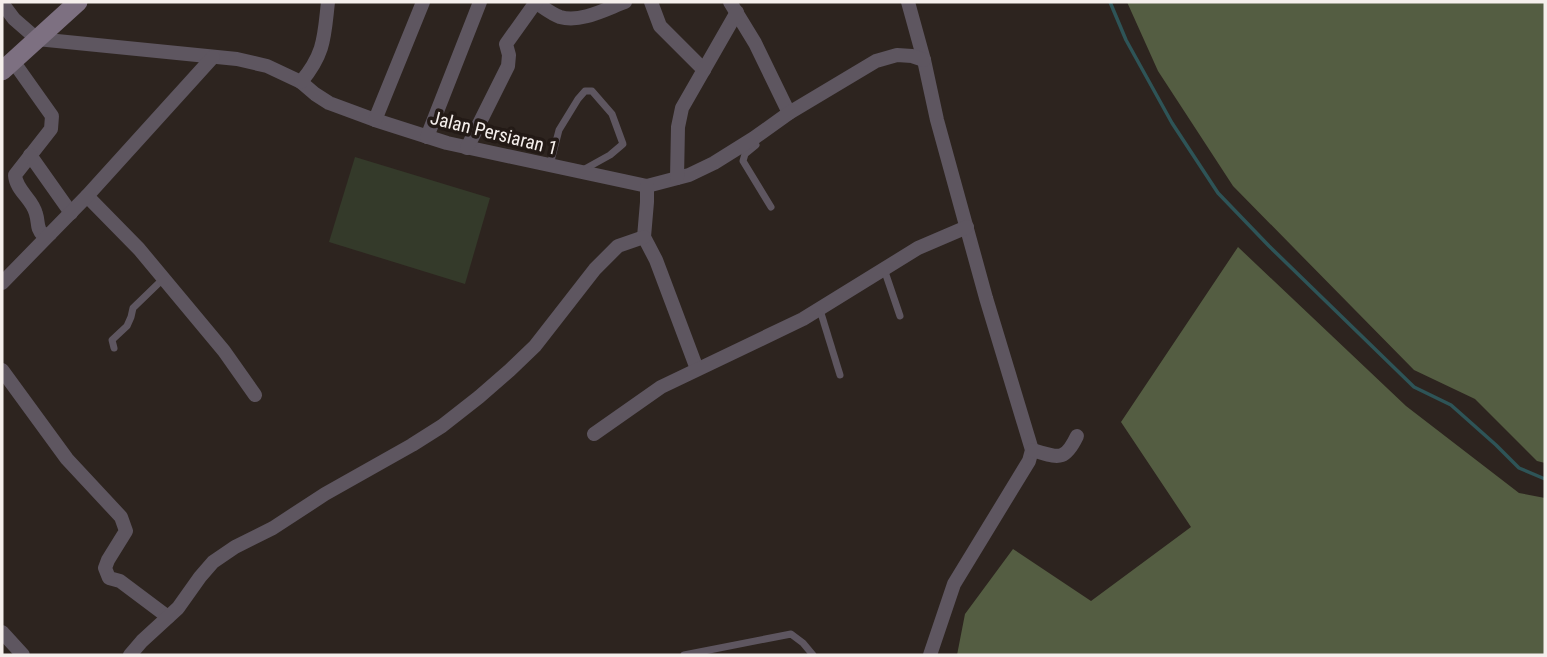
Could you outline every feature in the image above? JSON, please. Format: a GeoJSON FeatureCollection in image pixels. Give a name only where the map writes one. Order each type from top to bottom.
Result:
{"type":"FeatureCollection","features":[{"type":"Feature","properties":{"kind":"main road"},"geometry":{"type":"LineString","coordinates":[[7,66],[78,2]]}},
{"type":"Feature","properties":{"kind":"street"},"geometry":{"type":"LineString","coordinates":[[301,82],[314,66],[323,46],[328,2]]}},
{"type":"Feature","properties":{"kind":"street"},"geometry":{"type":"LineString","coordinates":[[374,120],[423,2]]}},
{"type":"Feature","properties":{"kind":"street"},"geometry":{"type":"LineString","coordinates":[[426,137],[480,2]]}},
{"type":"Feature","properties":{"kind":"street"},"geometry":{"type":"LineString","coordinates":[[467,148],[508,66],[506,44],[536,2],[558,16],[571,18],[625,2]]}},
{"type":"Feature","properties":{"kind":"street"},"geometry":{"type":"LineString","coordinates":[[651,2],[660,26],[704,70]]}},
{"type":"Feature","properties":{"kind":"street"},"geometry":{"type":"LineString","coordinates":[[908,2],[937,120],[1032,450],[1029,461],[954,584],[930,655]]}},
{"type":"Feature","properties":{"kind":"street"},"geometry":{"type":"LineString","coordinates":[[2,3],[14,19],[37,39]]}},
{"type":"Feature","properties":{"kind":"street"},"geometry":{"type":"LineString","coordinates":[[677,178],[678,127],[682,108],[704,70],[733,7]]}},
{"type":"Feature","properties":{"kind":"street"},"geometry":{"type":"LineString","coordinates":[[733,7],[755,43],[789,113]]}},
{"type":"Feature","properties":{"kind":"street","name":"Jalan Persiaran 1"},"geometry":{"type":"LineString","coordinates":[[37,39],[237,59],[267,66],[301,82],[329,103],[426,137],[647,186],[690,175],[755,142],[789,113],[876,61],[897,55],[924,60]]}},
{"type":"Feature","properties":{"kind":"street"},"geometry":{"type":"LineString","coordinates":[[2,283],[87,196],[212,57]]}},
{"type":"Feature","properties":{"kind":"street"},"geometry":{"type":"LineString","coordinates":[[7,66],[52,116],[51,129],[15,174],[15,182],[36,212],[37,229],[43,235],[50,234]]}},
{"type":"Feature","properties":{"kind":"street"},"geometry":{"type":"LineString","coordinates":[[30,155],[71,213]]}},
{"type":"Feature","properties":{"kind":"street"},"geometry":{"type":"LineString","coordinates":[[647,186],[644,237],[656,260],[697,369]]}},
{"type":"Feature","properties":{"kind":"street"},"geometry":{"type":"LineString","coordinates":[[87,196],[139,249],[224,351],[255,395]]}},
{"type":"Feature","properties":{"kind":"street"},"geometry":{"type":"LineString","coordinates":[[594,434],[661,387],[803,319],[918,248],[967,227]]}},
{"type":"Feature","properties":{"kind":"street"},"geometry":{"type":"LineString","coordinates":[[130,655],[178,608],[214,562],[235,547],[412,445],[480,397],[535,346],[595,269],[618,246],[644,237]]}},
{"type":"Feature","properties":{"kind":"street"},"geometry":{"type":"LineString","coordinates":[[2,370],[67,458],[121,517],[126,531],[105,568],[109,578],[120,581],[168,617]]}},
{"type":"Feature","properties":{"kind":"street"},"geometry":{"type":"LineString","coordinates":[[1032,450],[1061,456],[1066,454],[1077,436]]}},
{"type":"Feature","properties":{"kind":"street"},"geometry":{"type":"LineString","coordinates":[[2,632],[23,655]]}},
{"type":"Feature","properties":{"kind":"lane"},"geometry":{"type":"LineString","coordinates":[[550,165],[558,130],[578,99],[585,91],[592,91],[612,114],[624,144],[580,173]]}},
{"type":"Feature","properties":{"kind":"lane"},"geometry":{"type":"LineString","coordinates":[[755,142],[743,161],[771,207]]}},
{"type":"Feature","properties":{"kind":"lane"},"geometry":{"type":"LineString","coordinates":[[884,268],[900,316]]}},
{"type":"Feature","properties":{"kind":"lane"},"geometry":{"type":"LineString","coordinates":[[114,348],[112,340],[127,326],[133,308],[163,278]]}},
{"type":"Feature","properties":{"kind":"lane"},"geometry":{"type":"LineString","coordinates":[[820,309],[840,374]]}},
{"type":"Feature","properties":{"kind":"lane"},"geometry":{"type":"LineString","coordinates":[[684,655],[791,634],[813,655]]}},
{"type":"Feature","properties":{"kind":"green space"},"geometry":{"type":"Polygon","coordinates":[[[1127,2],[1545,2],[1545,463],[1537,461],[1475,399],[1414,370],[1233,186],[1158,71],[1127,2]]]}},
{"type":"Feature","properties":{"kind":"green space"},"geometry":{"type":"Polygon","coordinates":[[[355,157],[490,198],[465,284],[329,242],[355,157]]]}},
{"type":"Feature","properties":{"kind":"green space"},"geometry":{"type":"Polygon","coordinates":[[[1238,247],[1406,406],[1519,493],[1545,498],[1545,655],[957,655],[965,614],[1013,549],[1091,601],[1191,527],[1121,422],[1238,247]]]}},
{"type":"Feature","properties":{"kind":"waterway"},"geometry":{"type":"LineString","coordinates":[[1110,2],[1126,40],[1172,123],[1218,193],[1414,387],[1451,405],[1519,468],[1545,479]]}}]}
